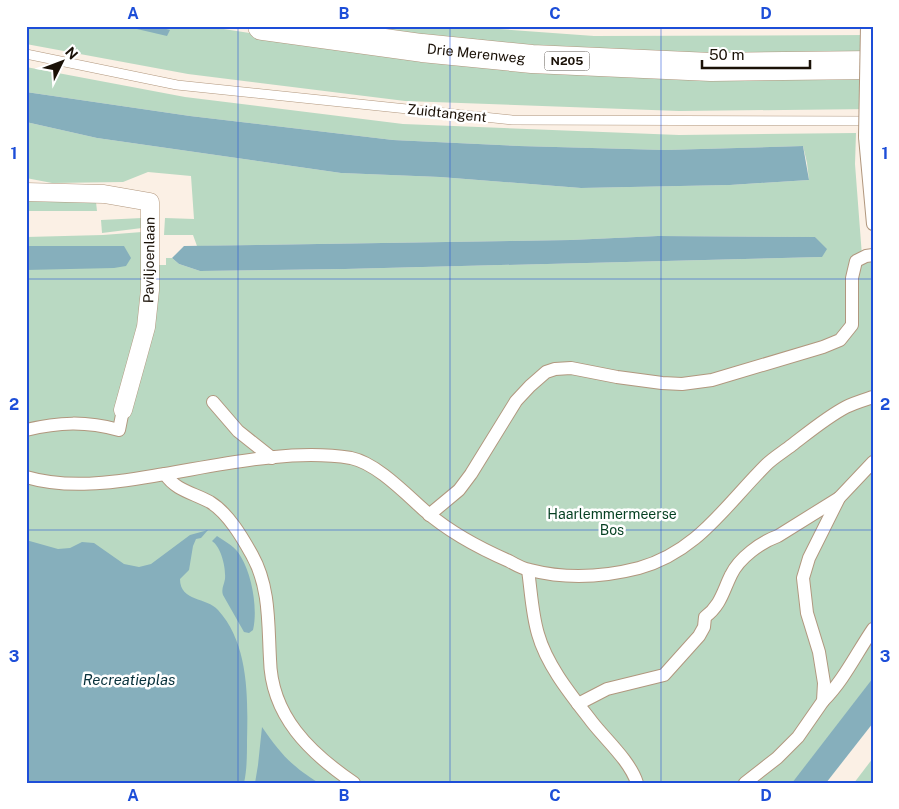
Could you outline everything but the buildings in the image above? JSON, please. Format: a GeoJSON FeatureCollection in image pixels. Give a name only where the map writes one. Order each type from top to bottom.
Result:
{"type":"FeatureCollection","features":[{"type":"Feature","properties":{"kind":"highway","name":"Drie Merenweg"},"geometry":{"type":"LineString","coordinates":[[262,26],[422,48],[532,59],[711,67],[873,64]]}},
{"type":"Feature","properties":{"kind":"street"},"geometry":{"type":"LineString","coordinates":[[867,26],[865,137],[873,224]]}},
{"type":"Feature","properties":{"kind":"street","name":"Paviljoenlaan"},"geometry":{"type":"LineString","coordinates":[[26,192],[104,194],[150,202],[150,290],[146,327],[123,410]]}},
{"type":"Feature","properties":{"kind":"street"},"geometry":{"type":"LineString","coordinates":[[429,514],[459,490],[471,474],[516,400],[546,372],[555,369],[571,368],[617,377],[682,384],[712,380],[823,347],[840,340],[852,325],[852,278],[856,261],[866,256],[873,256]]}},
{"type":"Feature","properties":{"kind":"street"},"geometry":{"type":"LineString","coordinates":[[26,477],[47,482],[78,484],[113,482],[306,454],[354,459],[368,465],[392,482],[429,514],[468,541],[528,570],[578,576],[607,574],[641,568],[691,543],[712,524],[766,464],[846,407],[873,397]]}},
{"type":"Feature","properties":{"kind":"street"},"geometry":{"type":"LineString","coordinates":[[213,402],[238,431],[272,458]]}},
{"type":"Feature","properties":{"kind":"street"},"geometry":{"type":"LineString","coordinates":[[26,430],[68,422],[98,424],[119,430],[123,410]]}},
{"type":"Feature","properties":{"kind":"street"},"geometry":{"type":"LineString","coordinates":[[578,704],[608,689],[664,675],[699,636],[704,627],[705,617],[714,610],[732,573],[746,557],[771,538],[778,536],[839,498],[873,462]]}},
{"type":"Feature","properties":{"kind":"street"},"geometry":{"type":"LineString","coordinates":[[165,474],[170,481],[183,490],[210,502],[220,510],[253,556],[264,586],[269,625],[272,683],[277,700],[297,734],[333,769],[354,783]]}},
{"type":"Feature","properties":{"kind":"street"},"geometry":{"type":"LineString","coordinates":[[823,701],[824,683],[819,652],[807,613],[804,578],[809,558],[839,498]]}},
{"type":"Feature","properties":{"kind":"street"},"geometry":{"type":"LineString","coordinates":[[528,570],[538,634],[547,656],[578,704],[640,782]]}},
{"type":"Feature","properties":{"kind":"street"},"geometry":{"type":"LineString","coordinates":[[745,783],[777,758],[798,737],[848,670],[873,629]]}},
{"type":"Feature","properties":{"kind":"lane","name":"Zuidtangent"},"geometry":{"type":"LineString","coordinates":[[26,54],[177,85],[512,120],[873,120]]}},
{"type":"Feature","properties":{"kind":"green space"},"geometry":{"type":"Polygon","coordinates":[[[26,26],[204,26],[423,60],[873,71],[873,109],[679,111],[405,101],[188,74],[26,44],[26,26]]]}},
{"type":"Feature","properties":{"kind":"green space"},"geometry":{"type":"Polygon","coordinates":[[[328,26],[458,26],[594,36],[873,35],[873,55],[645,56],[328,26]]]}},
{"type":"Feature","properties":{"kind":"green space","name":"Haarlemmermeerse Bos"},"geometry":{"type":"Polygon","coordinates":[[[26,67],[185,97],[403,124],[679,135],[856,133],[855,164],[862,256],[873,257],[873,692],[800,783],[26,783],[26,270],[124,246],[26,246],[26,237],[142,232],[143,265],[166,265],[166,258],[172,258],[179,264],[200,271],[822,257],[815,237],[658,236],[571,240],[197,246],[193,235],[164,235],[165,218],[194,219],[191,176],[148,172],[123,182],[52,183],[26,178],[26,122],[97,138],[341,173],[440,177],[581,188],[730,185],[809,180],[807,163],[803,146],[665,150],[393,140],[190,116],[26,92],[26,67]]]}},
{"type":"Feature","properties":{"kind":"green space"},"geometry":{"type":"Polygon","coordinates":[[[26,201],[96,202],[97,211],[26,211],[26,201]]]}},
{"type":"Feature","properties":{"kind":"green space"},"geometry":{"type":"Polygon","coordinates":[[[142,218],[142,228],[102,233],[101,220],[142,218]]]}},
{"type":"Feature","properties":{"kind":"green space"},"geometry":{"type":"Polygon","coordinates":[[[873,758],[873,783],[854,783],[873,758]]]}},
{"type":"Feature","properties":{"kind":"water"},"geometry":{"type":"Polygon","coordinates":[[[124,26],[155,26],[170,30],[167,36],[124,26]]]}},
{"type":"Feature","properties":{"kind":"water"},"geometry":{"type":"Polygon","coordinates":[[[26,92],[190,116],[393,140],[665,150],[803,146],[809,180],[730,185],[581,188],[440,177],[341,173],[97,138],[26,122],[26,92]]]}},
{"type":"Feature","properties":{"kind":"water"},"geometry":{"type":"Polygon","coordinates":[[[658,236],[815,237],[827,249],[822,257],[200,271],[179,264],[172,258],[184,246],[571,240],[658,236]]]}},
{"type":"Feature","properties":{"kind":"water"},"geometry":{"type":"Polygon","coordinates":[[[26,246],[124,246],[131,258],[126,266],[114,268],[26,270],[26,246]]]}},
{"type":"Feature","properties":{"kind":"water","name":"Recreatieplas"},"geometry":{"type":"Polygon","coordinates":[[[208,530],[201,538],[196,539],[189,570],[180,579],[184,592],[218,610],[236,639],[244,672],[247,707],[247,762],[244,783],[26,783],[26,540],[58,549],[70,548],[82,542],[94,543],[124,564],[139,567],[151,564],[190,535],[208,530]]]}},
{"type":"Feature","properties":{"kind":"water"},"geometry":{"type":"Polygon","coordinates":[[[217,536],[239,553],[251,582],[255,612],[253,630],[249,633],[244,632],[223,595],[224,563],[218,548],[212,541],[217,536]]]}},
{"type":"Feature","properties":{"kind":"water"},"geometry":{"type":"Polygon","coordinates":[[[873,678],[873,723],[826,783],[792,783],[873,678]]]}},
{"type":"Feature","properties":{"kind":"water"},"geometry":{"type":"Polygon","coordinates":[[[262,727],[287,758],[319,783],[255,783],[262,727]]]}}]}
